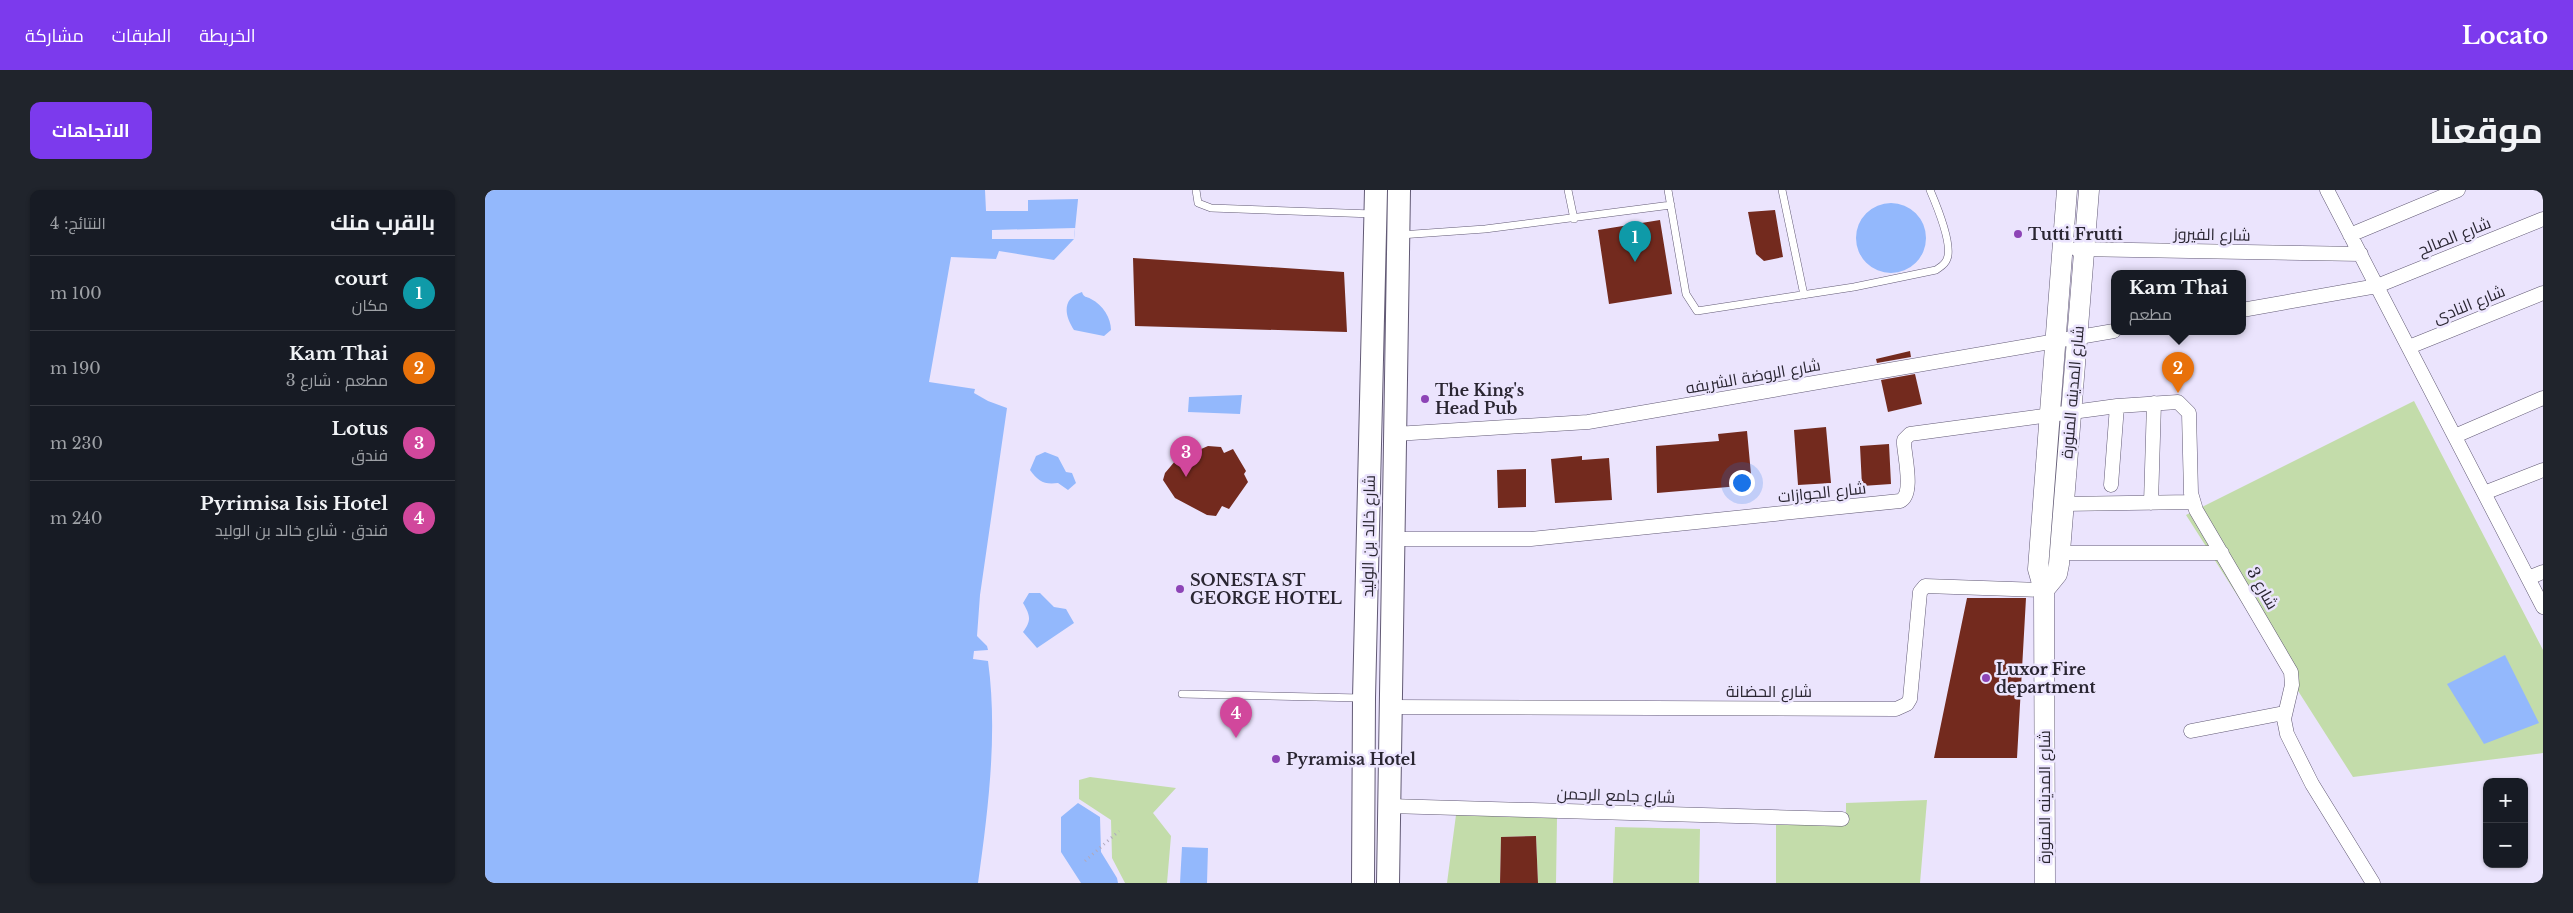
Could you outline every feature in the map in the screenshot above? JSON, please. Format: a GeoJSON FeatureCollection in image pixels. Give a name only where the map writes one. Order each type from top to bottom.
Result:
{"type":"FeatureCollection","features":[{"type":"Feature","properties":{"kind":"main road","name":"شارع خالد بن الوليد"},"geometry":{"type":"LineString","coordinates":[[1363,883],[1364,698],[1376,190]]}},
{"type":"Feature","properties":{"kind":"main road","name":"شارع خالد بن الوليد"},"geometry":{"type":"LineString","coordinates":[[1388,883],[1389,707],[1399,190]]}},
{"type":"Feature","properties":{"kind":"main road","name":"شارع المدينه المنورة"},"geometry":{"type":"LineString","coordinates":[[2045,883],[2044,590],[2037,569],[2067,190]]}},
{"type":"Feature","properties":{"kind":"main road","name":"شارع المدينه المنورة"},"geometry":{"type":"LineString","coordinates":[[2044,590],[2057,574],[2060,553],[2089,190]]}},
{"type":"Feature","properties":{"kind":"main road"},"geometry":{"type":"LineString","coordinates":[[1375,214],[1399,224]]}},
{"type":"Feature","properties":{"kind":"street"},"geometry":{"type":"LineString","coordinates":[[2327,190],[2543,607]]}},
{"type":"Feature","properties":{"kind":"street"},"geometry":{"type":"LineString","coordinates":[[2350,235],[2458,190]]}},
{"type":"Feature","properties":{"kind":"street","name":"شارع الصالح"},"geometry":{"type":"LineString","coordinates":[[2377,286],[2543,219]]}},
{"type":"Feature","properties":{"kind":"street","name":"شارع الفيروز"},"geometry":{"type":"LineString","coordinates":[[2062,249],[2361,254]]}},
{"type":"Feature","properties":{"kind":"street"},"geometry":{"type":"LineString","coordinates":[[2246,309],[2377,286]]}},
{"type":"Feature","properties":{"kind":"street","name":"شارع النادى"},"geometry":{"type":"LineString","coordinates":[[2409,347],[2543,293]]}},
{"type":"Feature","properties":{"kind":"street","name":"شارع الروضة الشريفه"},"geometry":{"type":"LineString","coordinates":[[1395,434],[1588,422],[2111,332]]}},
{"type":"Feature","properties":{"kind":"street"},"geometry":{"type":"LineString","coordinates":[[2455,436],[2543,398]]}},
{"type":"Feature","properties":{"kind":"street","name":"شارع 3"},"geometry":{"type":"LineString","coordinates":[[2071,413],[2117,406],[2178,402],[2189,412],[2192,502],[2291,672],[2292,685],[2284,713],[2287,734],[2301,762],[2373,883]]}},
{"type":"Feature","properties":{"kind":"street"},"geometry":{"type":"LineString","coordinates":[[2151,503],[2154,403]]}},
{"type":"Feature","properties":{"kind":"street"},"geometry":{"type":"LineString","coordinates":[[2111,485],[2117,406]]}},
{"type":"Feature","properties":{"kind":"street","name":"شارع الجوازات"},"geometry":{"type":"LineString","coordinates":[[1393,539],[1531,539],[1900,501],[1904,499],[1908,491],[1904,444],[1910,434],[2071,413]]}},
{"type":"Feature","properties":{"kind":"street"},"geometry":{"type":"LineString","coordinates":[[2485,493],[2543,470]]}},
{"type":"Feature","properties":{"kind":"street"},"geometry":{"type":"LineString","coordinates":[[2063,504],[2192,502]]}},
{"type":"Feature","properties":{"kind":"street"},"geometry":{"type":"LineString","coordinates":[[2060,553],[2222,553]]}},
{"type":"Feature","properties":{"kind":"street"},"geometry":{"type":"LineString","coordinates":[[2528,578],[2543,572]]}},
{"type":"Feature","properties":{"kind":"street","name":"شارع الحضانة"},"geometry":{"type":"LineString","coordinates":[[1389,707],[1902,708],[1910,699],[1922,589],[1929,586],[2044,590]]}},
{"type":"Feature","properties":{"kind":"street"},"geometry":{"type":"LineString","coordinates":[[2191,731],[2284,713]]}},
{"type":"Feature","properties":{"kind":"street","name":"شارع جامع الرحمن"},"geometry":{"type":"LineString","coordinates":[[1389,806],[1842,819]]}},
{"type":"Feature","properties":{"kind":"lane"},"geometry":{"type":"LineString","coordinates":[[1196,190],[1198,203],[1211,208],[1375,214]]}},
{"type":"Feature","properties":{"kind":"lane"},"geometry":{"type":"LineString","coordinates":[[1568,190],[1574,219]]}},
{"type":"Feature","properties":{"kind":"lane"},"geometry":{"type":"LineString","coordinates":[[1668,190],[1686,294],[1697,311],[1804,295],[1935,270],[1945,264],[1948,257],[1947,240],[1930,190]]}},
{"type":"Feature","properties":{"kind":"lane"},"geometry":{"type":"LineString","coordinates":[[1782,190],[1804,295]]}},
{"type":"Feature","properties":{"kind":"lane"},"geometry":{"type":"LineString","coordinates":[[1399,224],[1485,229],[1671,205]]}},
{"type":"Feature","properties":{"kind":"lane"},"geometry":{"type":"LineString","coordinates":[[1182,694],[1364,698]]}},
{"type":"Feature","properties":{"kind":"path"},"geometry":{"type":"LineString","coordinates":[[1085,861],[1119,831]]}},
{"type":"Feature","properties":{"kind":"green space"},"geometry":{"type":"Polygon","coordinates":[[[2414,401],[2543,650],[2543,753],[2353,777],[2186,515],[2414,401]]]}},
{"type":"Feature","properties":{"kind":"green space"},"geometry":{"type":"Polygon","coordinates":[[[1090,777],[1176,788],[1153,813],[1171,836],[1167,883],[1125,883],[1112,858],[1111,820],[1079,799],[1079,780],[1090,777]]]}},
{"type":"Feature","properties":{"kind":"green space"},"geometry":{"type":"Polygon","coordinates":[[[1927,800],[1920,883],[1776,883],[1776,825],[1846,825],[1846,803],[1927,800]]]}},
{"type":"Feature","properties":{"kind":"green space"},"geometry":{"type":"Polygon","coordinates":[[[1456,815],[1557,818],[1556,883],[1538,883],[1536,836],[1501,837],[1500,883],[1447,883],[1456,815]]]}},
{"type":"Feature","properties":{"kind":"green space"},"geometry":{"type":"Polygon","coordinates":[[[1615,827],[1700,829],[1699,883],[1613,883],[1615,827]]]}},
{"type":"Feature","properties":{"kind":"water"},"geometry":{"type":"Polygon","coordinates":[[[485,190],[1079,190],[1074,239],[1054,260],[999,251],[996,259],[951,257],[929,382],[975,389],[974,393],[1007,408],[980,595],[977,636],[987,646],[988,650],[974,651],[973,659],[988,661],[992,716],[991,772],[978,883],[485,883],[485,190]]]}},
{"type":"Feature","properties":{"kind":"water"},"geometry":{"type":"Polygon","coordinates":[[[1884,203],[1898,203],[1911,209],[1920,218],[1926,231],[1924,251],[1916,263],[1898,273],[1884,273],[1871,267],[1862,258],[1856,245],[1856,231],[1862,218],[1871,209],[1884,203]]]}},
{"type":"Feature","properties":{"kind":"water"},"geometry":{"type":"Polygon","coordinates":[[[1082,292],[1084,296],[1103,308],[1108,316],[1111,330],[1104,336],[1074,330],[1068,319],[1068,303],[1071,298],[1082,292]]]}},
{"type":"Feature","properties":{"kind":"water"},"geometry":{"type":"Polygon","coordinates":[[[1242,395],[1240,414],[1188,412],[1189,397],[1242,395]]]}},
{"type":"Feature","properties":{"kind":"water"},"geometry":{"type":"Polygon","coordinates":[[[1045,452],[1058,457],[1066,472],[1072,473],[1076,483],[1068,490],[1058,483],[1042,481],[1030,470],[1036,456],[1045,452]]]}},
{"type":"Feature","properties":{"kind":"water"},"geometry":{"type":"Polygon","coordinates":[[[1029,593],[1040,593],[1054,607],[1066,609],[1074,623],[1037,648],[1023,632],[1029,618],[1023,603],[1029,593]]]}},
{"type":"Feature","properties":{"kind":"water"},"geometry":{"type":"Polygon","coordinates":[[[2505,655],[2539,723],[2484,744],[2447,684],[2505,655]]]}},
{"type":"Feature","properties":{"kind":"water"},"geometry":{"type":"Polygon","coordinates":[[[1078,803],[1100,817],[1101,852],[1117,878],[1118,883],[1081,883],[1061,852],[1061,817],[1078,803]]]}},
{"type":"Feature","properties":{"kind":"water"},"geometry":{"type":"Polygon","coordinates":[[[1182,847],[1208,848],[1207,883],[1180,883],[1182,847]]]}},
{"type":"Feature","properties":{"kind":"pier"},"geometry":{"type":"Polygon","coordinates":[[[985,190],[1079,190],[1079,199],[1028,200],[1028,211],[986,211],[985,190]]]}},
{"type":"Feature","properties":{"kind":"pier"},"geometry":{"type":"Polygon","coordinates":[[[1075,228],[1074,239],[992,239],[992,230],[1075,228]]]}},
{"type":"Feature","properties":{"kind":"building"},"geometry":{"type":"Polygon","coordinates":[[[1775,210],[1783,257],[1764,261],[1756,254],[1748,212],[1775,210]]]}},
{"type":"Feature","properties":{"kind":"building"},"geometry":{"type":"Polygon","coordinates":[[[1660,220],[1672,294],[1609,304],[1598,230],[1660,220]]]}},
{"type":"Feature","properties":{"kind":"building"},"geometry":{"type":"Polygon","coordinates":[[[1133,258],[1344,272],[1347,332],[1135,326],[1133,258]]]}},
{"type":"Feature","properties":{"kind":"building"},"geometry":{"type":"Polygon","coordinates":[[[1910,351],[1911,357],[1877,363],[1876,359],[1910,351]]]}},
{"type":"Feature","properties":{"kind":"building"},"geometry":{"type":"Polygon","coordinates":[[[1915,374],[1922,404],[1888,412],[1881,380],[1915,374]]]}},
{"type":"Feature","properties":{"kind":"building"},"geometry":{"type":"Polygon","coordinates":[[[1826,427],[1831,483],[1798,485],[1794,430],[1826,427]]]}},
{"type":"Feature","properties":{"kind":"building"},"geometry":{"type":"Polygon","coordinates":[[[1747,431],[1752,485],[1657,493],[1656,446],[1719,441],[1718,434],[1747,431]]]}},
{"type":"Feature","properties":{"kind":"building"},"geometry":{"type":"Polygon","coordinates":[[[1889,444],[1891,484],[1862,486],[1860,446],[1889,444]]]}},
{"type":"Feature","properties":{"kind":"building"},"geometry":{"type":"Polygon","coordinates":[[[1208,446],[1221,447],[1224,453],[1233,449],[1246,471],[1244,474],[1248,482],[1229,509],[1222,506],[1216,516],[1207,515],[1175,498],[1163,480],[1165,473],[1176,460],[1208,446]]]}},
{"type":"Feature","properties":{"kind":"building"},"geometry":{"type":"Polygon","coordinates":[[[1582,456],[1582,460],[1609,458],[1612,500],[1555,503],[1551,459],[1582,456]]]}},
{"type":"Feature","properties":{"kind":"building"},"geometry":{"type":"Polygon","coordinates":[[[1526,469],[1526,507],[1498,508],[1497,470],[1526,469]]]}},
{"type":"Feature","properties":{"kind":"building","name":"Luxor Fire department"},"geometry":{"type":"Polygon","coordinates":[[[1967,598],[2026,598],[2017,758],[1934,758],[1967,598]]]}},
{"type":"Feature","properties":{"kind":"building"},"geometry":{"type":"Polygon","coordinates":[[[1536,836],[1538,883],[1500,883],[1501,837],[1536,836]]]}},
{"type":"Feature","properties":{"kind":"place","name":"Tutti Frutti"},"geometry":{"type":"Point","coordinates":[2018,234]}},
{"type":"Feature","properties":{"kind":"place","name":"court"},"geometry":{"type":"Point","coordinates":[1635,262]}},
{"type":"Feature","properties":{"kind":"place","name":"Kam Thai"},"geometry":{"type":"Point","coordinates":[2178,393]}},
{"type":"Feature","properties":{"kind":"place","name":"The King's Head Pub"},"geometry":{"type":"Point","coordinates":[1425,399]}},
{"type":"Feature","properties":{"kind":"place","name":"Lotus"},"geometry":{"type":"Point","coordinates":[1186,477]}},
{"type":"Feature","properties":{"kind":"place","name":"SONESTA ST GEORGE HOTEL"},"geometry":{"type":"Point","coordinates":[1180,589]}},
{"type":"Feature","properties":{"kind":"place","name":"Luxor Fire department"},"geometry":{"type":"Point","coordinates":[1986,678]}},
{"type":"Feature","properties":{"kind":"place","name":"Pyrimisa Isis Hotel"},"geometry":{"type":"Point","coordinates":[1236,738]}},
{"type":"Feature","properties":{"kind":"place","name":"Pyramisa Hotel"},"geometry":{"type":"Point","coordinates":[1276,759]}}]}
